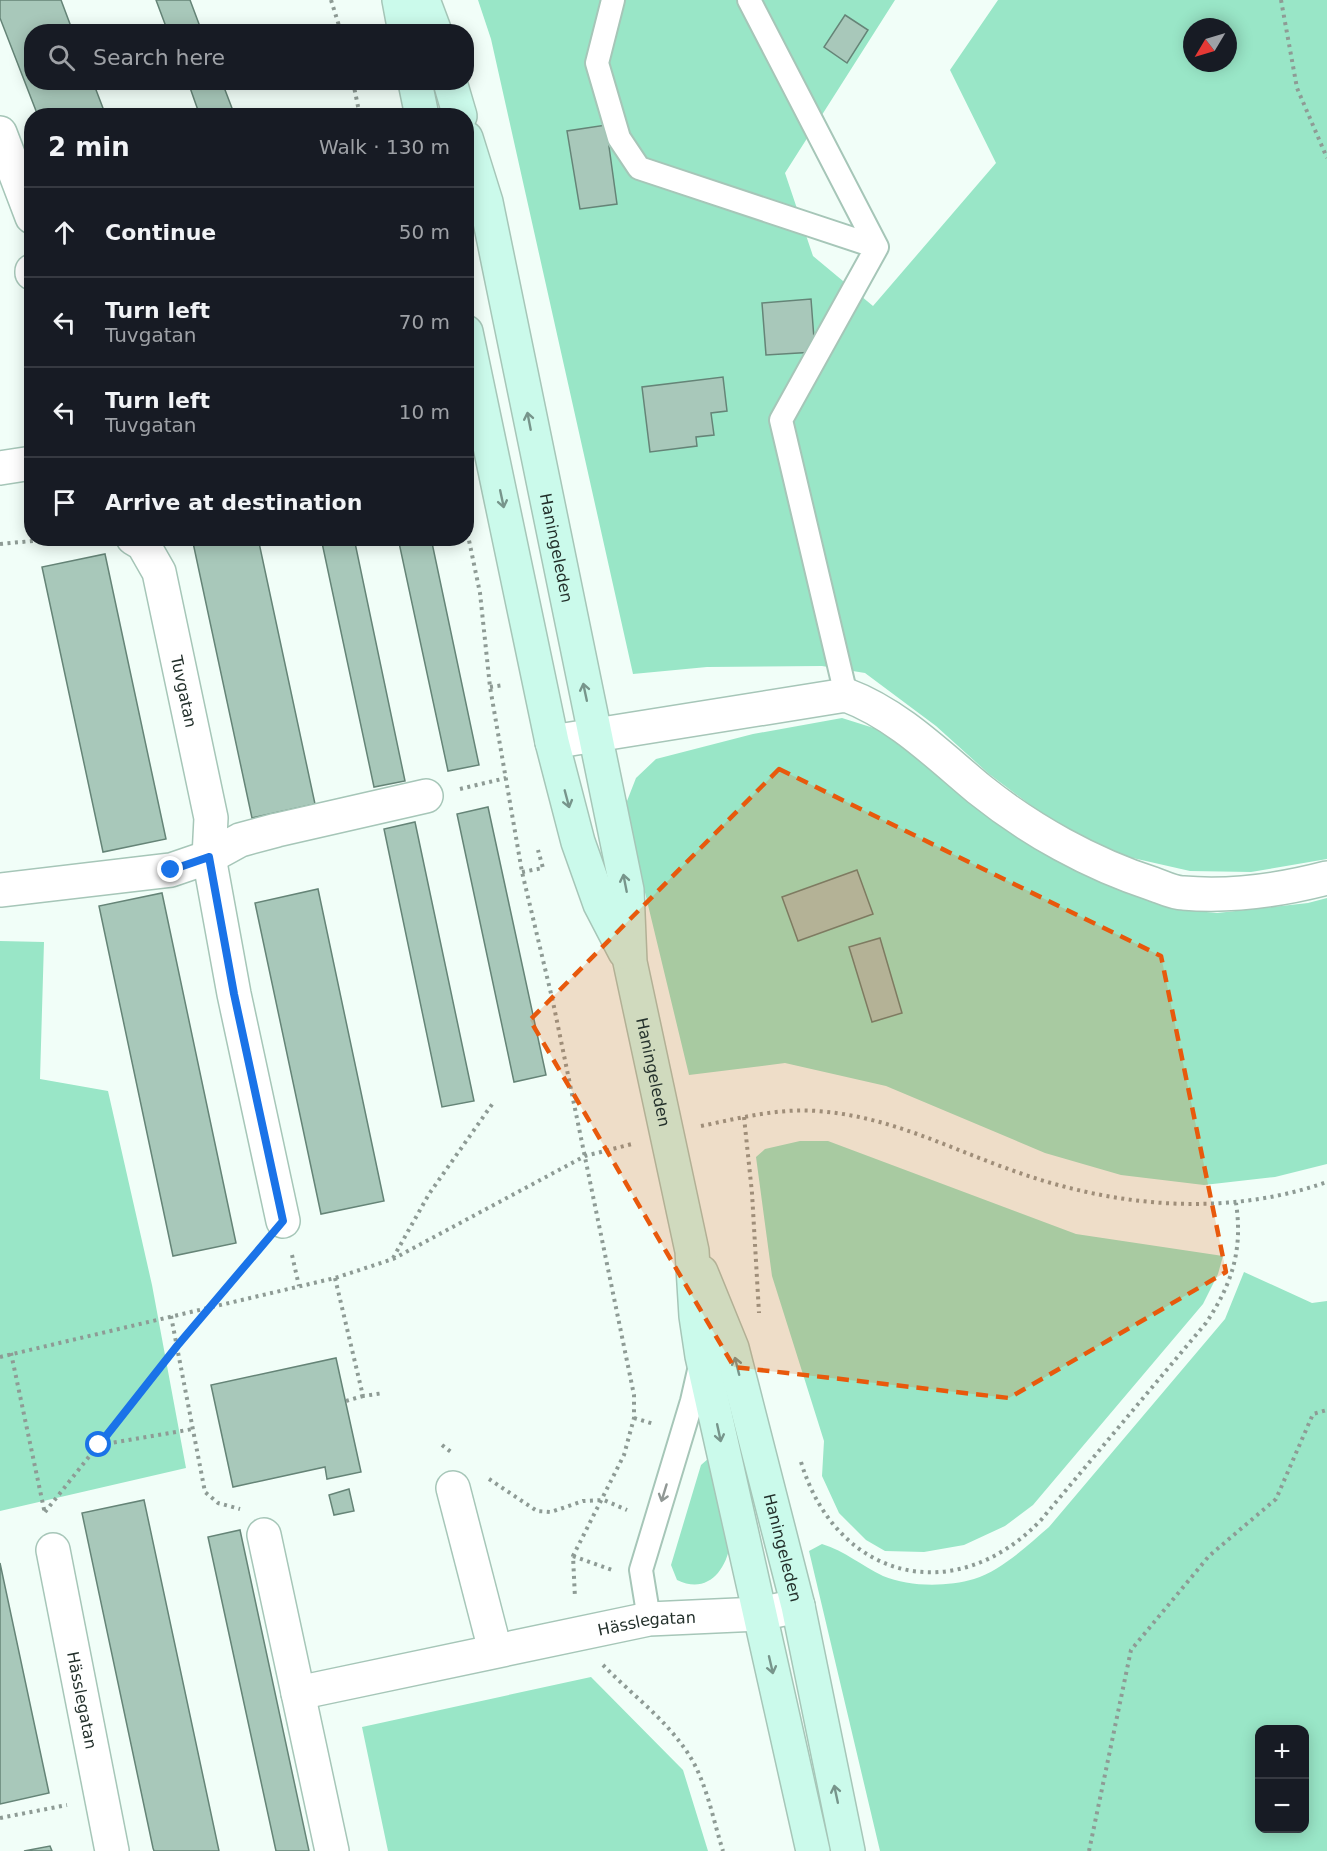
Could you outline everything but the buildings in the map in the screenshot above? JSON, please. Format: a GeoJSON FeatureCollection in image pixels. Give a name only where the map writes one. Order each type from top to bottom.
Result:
{"type":"FeatureCollection","features":[{"type":"Feature","properties":{"kind":"main road"},"geometry":{"type":"LineString","coordinates":[[399,0],[404,24]]}},
{"type":"Feature","properties":{"kind":"main road"},"geometry":{"type":"LineString","coordinates":[[423,0],[432,24]]}},
{"type":"Feature","properties":{"kind":"main road"},"geometry":{"type":"LineString","coordinates":[[417,90],[420,108]]}},
{"type":"Feature","properties":{"kind":"main road"},"geometry":{"type":"LineString","coordinates":[[452,90],[458,108]]}},
{"type":"Feature","properties":{"kind":"main road","name":"Haningeleden"},"geometry":{"type":"LineString","coordinates":[[476,205],[627,890],[630,962],[692,1251],[696,1316],[702,1356],[813,1851]]}},
{"type":"Feature","properties":{"kind":"main road","name":"Haningeleden"},"geometry":{"type":"LineString","coordinates":[[474,370],[552,742],[578,842],[600,904],[630,962]]}},
{"type":"Feature","properties":{"kind":"main road","name":"Haningeleden"},"geometry":{"type":"LineString","coordinates":[[692,1251],[732,1348],[798,1606],[848,1851]]}},
{"type":"Feature","properties":{"kind":"street"},"geometry":{"type":"LineString","coordinates":[[0,133],[24,195]]}},
{"type":"Feature","properties":{"kind":"street"},"geometry":{"type":"LineString","coordinates":[[0,468],[24,464]]}},
{"type":"Feature","properties":{"kind":"street","name":"Tuvgatan"},"geometry":{"type":"LineString","coordinates":[[144,546],[159,572],[211,818],[209,857],[234,994],[283,1221]]}},
{"type":"Feature","properties":{"kind":"street"},"geometry":{"type":"LineString","coordinates":[[552,742],[846,695],[870,704],[891,717],[1001,805],[1054,840],[1116,872],[1181,894],[1253,892],[1327,878]]}},
{"type":"Feature","properties":{"kind":"street"},"geometry":{"type":"LineString","coordinates":[[0,890],[171,870],[209,857],[240,840],[426,796]]}},
{"type":"Feature","properties":{"kind":"street"},"geometry":{"type":"LineString","coordinates":[[457,1473],[495,1650]]}},
{"type":"Feature","properties":{"kind":"street"},"geometry":{"type":"LineString","coordinates":[[264,1535],[332,1851]]}},
{"type":"Feature","properties":{"kind":"street","name":"Hässlegatan"},"geometry":{"type":"LineString","coordinates":[[53,1550],[112,1851]]}},
{"type":"Feature","properties":{"kind":"street","name":"Hässlegatan"},"geometry":{"type":"LineString","coordinates":[[298,1693],[649,1619],[759,1614],[798,1606]]}},
{"type":"Feature","properties":{"kind":"lane"},"geometry":{"type":"LineString","coordinates":[[613,0],[597,63],[619,138],[639,168],[877,247]]}},
{"type":"Feature","properties":{"kind":"lane"},"geometry":{"type":"LineString","coordinates":[[749,0],[877,247]]}},
{"type":"Feature","properties":{"kind":"lane"},"geometry":{"type":"LineString","coordinates":[[846,695],[781,420],[877,247]]}},
{"type":"Feature","properties":{"kind":"lane"},"geometry":{"type":"LineString","coordinates":[[649,1619],[641,1570],[692,1401],[702,1356]]}},
{"type":"Feature","properties":{"kind":"path"},"geometry":{"type":"LineString","coordinates":[[331,0],[338,24]]}},
{"type":"Feature","properties":{"kind":"path"},"geometry":{"type":"LineString","coordinates":[[1281,0],[1297,88],[1327,158]]}},
{"type":"Feature","properties":{"kind":"path"},"geometry":{"type":"LineString","coordinates":[[355,90],[358,108]]}},
{"type":"Feature","properties":{"kind":"path"},"geometry":{"type":"LineString","coordinates":[[0,544],[24,542]]}},
{"type":"Feature","properties":{"kind":"path"},"geometry":{"type":"LineString","coordinates":[[470,546],[480,593],[490,687],[522,872],[585,1156],[634,1395],[634,1418],[630,1435],[604,1500],[573,1556],[574,1590],[582,1632],[603,1665],[671,1731],[690,1755],[700,1777],[723,1851]]}},
{"type":"Feature","properties":{"kind":"path"},"geometry":{"type":"LineString","coordinates":[[426,796],[506,778]]}},
{"type":"Feature","properties":{"kind":"path"},"geometry":{"type":"LineString","coordinates":[[522,872],[543,868],[538,850]]}},
{"type":"Feature","properties":{"kind":"path"},"geometry":{"type":"LineString","coordinates":[[393,1258],[429,1194],[493,1103]]}},
{"type":"Feature","properties":{"kind":"path"},"geometry":{"type":"LineString","coordinates":[[699,1126],[783,1110],[819,1111],[894,1124],[1005,1168],[1078,1190],[1128,1201],[1236,1203],[1277,1197],[1327,1182]]}},
{"type":"Feature","properties":{"kind":"path"},"geometry":{"type":"LineString","coordinates":[[744,1117],[752,1193],[760,1323]]}},
{"type":"Feature","properties":{"kind":"path"},"geometry":{"type":"LineString","coordinates":[[0,1357],[335,1278],[393,1258],[585,1156],[640,1142]]}},
{"type":"Feature","properties":{"kind":"path"},"geometry":{"type":"LineString","coordinates":[[798,1451],[807,1480],[831,1523],[860,1549],[887,1566],[933,1574],[980,1564],[1001,1554],[1024,1538],[1041,1520],[1206,1323],[1222,1298],[1235,1264],[1240,1230],[1236,1203]]}},
{"type":"Feature","properties":{"kind":"path"},"geometry":{"type":"LineString","coordinates":[[45,1512],[177,1346],[283,1221]]}},
{"type":"Feature","properties":{"kind":"path"},"geometry":{"type":"LineString","coordinates":[[335,1278],[363,1396]]}},
{"type":"Feature","properties":{"kind":"path"},"geometry":{"type":"LineString","coordinates":[[171,1316],[206,1492],[218,1503],[241,1509],[255,1518],[264,1535]]}},
{"type":"Feature","properties":{"kind":"path"},"geometry":{"type":"LineString","coordinates":[[11,1353],[53,1550]]}},
{"type":"Feature","properties":{"kind":"path"},"geometry":{"type":"LineString","coordinates":[[346,1401],[384,1393]]}},
{"type":"Feature","properties":{"kind":"path"},"geometry":{"type":"LineString","coordinates":[[1089,1851],[1131,1650],[1209,1556],[1276,1499],[1313,1414],[1327,1410]]}},
{"type":"Feature","properties":{"kind":"path"},"geometry":{"type":"LineString","coordinates":[[99,1445],[193,1429]]}},
{"type":"Feature","properties":{"kind":"path"},"geometry":{"type":"LineString","coordinates":[[442,1445],[457,1473]]}},
{"type":"Feature","properties":{"kind":"path"},"geometry":{"type":"LineString","coordinates":[[488,1478],[537,1511],[552,1512],[583,1501],[604,1500],[636,1514]]}},
{"type":"Feature","properties":{"kind":"path"},"geometry":{"type":"LineString","coordinates":[[573,1556],[618,1572]]}},
{"type":"Feature","properties":{"kind":"path"},"geometry":{"type":"LineString","coordinates":[[0,1818],[103,1798]]}},
{"type":"Feature","properties":{"kind":"highlighted area"},"geometry":{"type":"Polygon","coordinates":[[[779,769],[1161,956],[1226,1272],[1009,1398],[734,1367],[530,1020],[779,769]]]}},
{"type":"Feature","properties":{"kind":"green space"},"geometry":{"type":"Polygon","coordinates":[[[478,0],[895,0],[785,173],[813,256],[873,306],[996,163],[950,70],[998,0],[1327,0],[1327,859],[1251,872],[1190,871],[1115,854],[1052,821],[989,774],[936,726],[865,673],[822,666],[707,667],[633,674],[491,39],[478,0]]]}},
{"type":"Feature","properties":{"kind":"green space"},"geometry":{"type":"Polygon","coordinates":[[[842,718],[880,730],[1093,878],[1128,894],[1185,910],[1217,913],[1308,903],[1327,898],[1327,1164],[1275,1177],[1204,1185],[1121,1175],[1045,1153],[886,1086],[785,1063],[689,1075],[628,822],[627,801],[636,778],[656,759],[753,734],[842,718]]]}},
{"type":"Feature","properties":{"kind":"green space"},"geometry":{"type":"Polygon","coordinates":[[[0,941],[44,942],[40,1079],[108,1091],[152,1285],[186,1468],[0,1511],[0,941]]]}},
{"type":"Feature","properties":{"kind":"green space"},"geometry":{"type":"Polygon","coordinates":[[[800,1141],[828,1141],[1076,1234],[1223,1256],[1218,1274],[1203,1304],[1033,1505],[1005,1526],[964,1545],[924,1552],[885,1551],[866,1540],[839,1513],[822,1476],[824,1441],[772,1276],[756,1157],[765,1149],[800,1141]]]}},
{"type":"Feature","properties":{"kind":"green space"},"geometry":{"type":"Polygon","coordinates":[[[1244,1272],[1312,1303],[1327,1301],[1327,1851],[880,1851],[809,1551],[822,1544],[893,1580],[916,1584],[963,1582],[994,1570],[1014,1557],[1049,1527],[1225,1319],[1244,1272]]]}},
{"type":"Feature","properties":{"kind":"green space"},"geometry":{"type":"Polygon","coordinates":[[[709,1458],[730,1545],[724,1564],[713,1578],[697,1584],[687,1584],[677,1580],[671,1565],[701,1465],[709,1458]]]}},
{"type":"Feature","properties":{"kind":"green space"},"geometry":{"type":"Polygon","coordinates":[[[591,1677],[683,1770],[708,1851],[388,1851],[362,1727],[591,1677]]]}},
{"type":"Feature","properties":{"kind":"route"},"geometry":{"type":"LineString","coordinates":[[99,1445],[177,1346],[283,1221],[234,994],[209,857],[171,870]]}}]}
